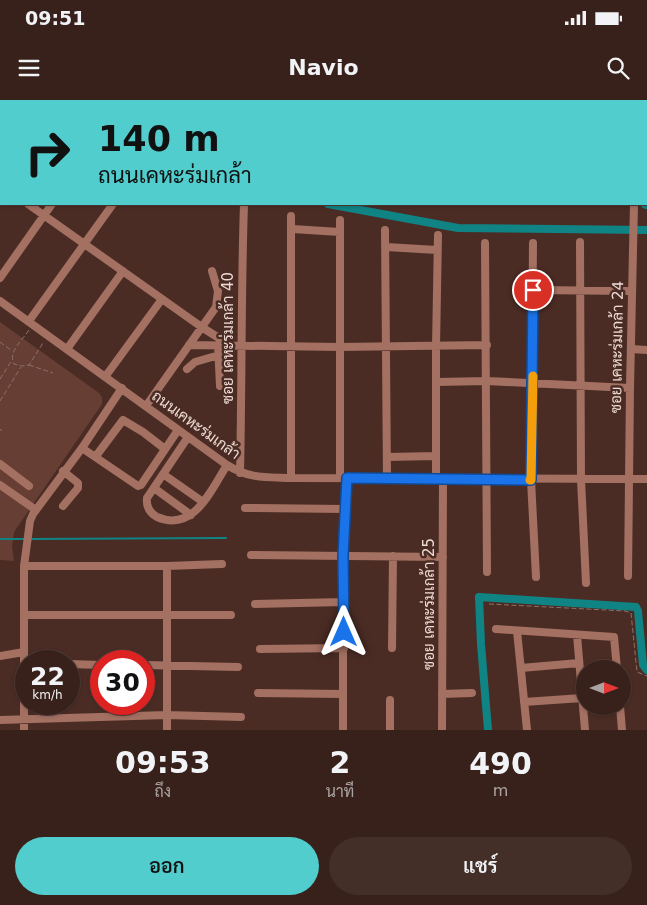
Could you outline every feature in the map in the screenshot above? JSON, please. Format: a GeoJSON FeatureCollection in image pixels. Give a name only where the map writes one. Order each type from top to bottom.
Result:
{"type":"FeatureCollection","features":[{"type":"Feature","properties":{"kind":"street"},"geometry":{"type":"LineString","coordinates":[[29,205],[162,298],[200,330],[230,345]]}},
{"type":"Feature","properties":{"kind":"street"},"geometry":{"type":"LineString","coordinates":[[0,278],[51,205]]}},
{"type":"Feature","properties":{"kind":"street"},"geometry":{"type":"LineString","coordinates":[[30,323],[112,205]]}},
{"type":"Feature","properties":{"kind":"street","name":"ซอย เคหะร่มเกล้า 40"},"geometry":{"type":"LineString","coordinates":[[240,473],[241,289],[244,205]]}},
{"type":"Feature","properties":{"kind":"street","name":"ซอย เคหะร่มเกล้า 24"},"geometry":{"type":"LineString","coordinates":[[628,576],[634,205]]}},
{"type":"Feature","properties":{"kind":"street"},"geometry":{"type":"LineString","coordinates":[[291,216],[291,478]]}},
{"type":"Feature","properties":{"kind":"street"},"geometry":{"type":"LineString","coordinates":[[340,220],[339,347],[343,478],[346,509],[343,556],[343,730]]}},
{"type":"Feature","properties":{"kind":"street"},"geometry":{"type":"LineString","coordinates":[[292,230],[340,232]]}},
{"type":"Feature","properties":{"kind":"street"},"geometry":{"type":"LineString","coordinates":[[386,230],[387,478]]}},
{"type":"Feature","properties":{"kind":"street","name":"ซอย เคหะร่มเกล้า 25"},"geometry":{"type":"LineString","coordinates":[[438,235],[436,456],[440,478],[443,557],[442,730]]}},
{"type":"Feature","properties":{"kind":"street"},"geometry":{"type":"LineString","coordinates":[[486,242],[487,572]]}},
{"type":"Feature","properties":{"kind":"street"},"geometry":{"type":"LineString","coordinates":[[580,242],[581,479],[586,583]]}},
{"type":"Feature","properties":{"kind":"street"},"geometry":{"type":"LineString","coordinates":[[533,243],[531,480],[536,577]]}},
{"type":"Feature","properties":{"kind":"street"},"geometry":{"type":"LineString","coordinates":[[386,247],[437,250]]}},
{"type":"Feature","properties":{"kind":"street"},"geometry":{"type":"LineString","coordinates":[[67,350],[123,271]]}},
{"type":"Feature","properties":{"kind":"street"},"geometry":{"type":"LineString","coordinates":[[146,406],[216,307],[218,291],[212,271]]}},
{"type":"Feature","properties":{"kind":"street"},"geometry":{"type":"LineString","coordinates":[[533,290],[632,291]]}},
{"type":"Feature","properties":{"kind":"street"},"geometry":{"type":"LineString","coordinates":[[105,377],[162,298]]}},
{"type":"Feature","properties":{"kind":"street","name":"ถนนเคหะร่มเกล้า"},"geometry":{"type":"LineString","coordinates":[[0,301],[240,473],[256,477],[291,478],[647,479]]}},
{"type":"Feature","properties":{"kind":"street"},"geometry":{"type":"LineString","coordinates":[[189,345],[436,347],[487,345]]}},
{"type":"Feature","properties":{"kind":"street"},"geometry":{"type":"LineString","coordinates":[[218,345],[220,386]]}},
{"type":"Feature","properties":{"kind":"street"},"geometry":{"type":"LineString","coordinates":[[631,350],[647,350]]}},
{"type":"Feature","properties":{"kind":"street"},"geometry":{"type":"LineString","coordinates":[[187,369],[196,362],[219,355]]}},
{"type":"Feature","properties":{"kind":"street"},"geometry":{"type":"LineString","coordinates":[[436,382],[487,381],[630,388]]}},
{"type":"Feature","properties":{"kind":"street"},"geometry":{"type":"LineString","coordinates":[[24,650],[24,563],[30,521],[122,388]]}},
{"type":"Feature","properties":{"kind":"street"},"geometry":{"type":"LineString","coordinates":[[96,456],[124,420],[165,449]]}},
{"type":"Feature","properties":{"kind":"street"},"geometry":{"type":"LineString","coordinates":[[82,448],[138,486],[142,485],[178,430]]}},
{"type":"Feature","properties":{"kind":"street"},"geometry":{"type":"LineString","coordinates":[[188,437],[147,498],[148,509],[153,515],[175,521],[182,520],[191,515],[203,502],[227,465]]}},
{"type":"Feature","properties":{"kind":"street"},"geometry":{"type":"LineString","coordinates":[[387,457],[436,456]]}},
{"type":"Feature","properties":{"kind":"street"},"geometry":{"type":"LineString","coordinates":[[0,464],[29,486]]}},
{"type":"Feature","properties":{"kind":"street"},"geometry":{"type":"LineString","coordinates":[[63,506],[78,488],[78,483],[64,470]]}},
{"type":"Feature","properties":{"kind":"street"},"geometry":{"type":"LineString","coordinates":[[163,474],[203,502]]}},
{"type":"Feature","properties":{"kind":"street"},"geometry":{"type":"LineString","coordinates":[[0,485],[36,510]]}},
{"type":"Feature","properties":{"kind":"street"},"geometry":{"type":"LineString","coordinates":[[154,488],[191,515]]}},
{"type":"Feature","properties":{"kind":"street"},"geometry":{"type":"LineString","coordinates":[[245,508],[346,509]]}},
{"type":"Feature","properties":{"kind":"street"},"geometry":{"type":"LineString","coordinates":[[251,555],[443,557]]}},
{"type":"Feature","properties":{"kind":"street"},"geometry":{"type":"LineString","coordinates":[[392,556],[392,648]]}},
{"type":"Feature","properties":{"kind":"street"},"geometry":{"type":"LineString","coordinates":[[24,563],[167,566],[222,564]]}},
{"type":"Feature","properties":{"kind":"street"},"geometry":{"type":"LineString","coordinates":[[167,566],[167,730]]}},
{"type":"Feature","properties":{"kind":"street"},"geometry":{"type":"LineString","coordinates":[[255,604],[343,602]]}},
{"type":"Feature","properties":{"kind":"street"},"geometry":{"type":"LineString","coordinates":[[24,616],[231,614]]}},
{"type":"Feature","properties":{"kind":"street"},"geometry":{"type":"LineString","coordinates":[[496,629],[614,638],[616,660]]}},
{"type":"Feature","properties":{"kind":"street"},"geometry":{"type":"LineString","coordinates":[[517,631],[527,730]]}},
{"type":"Feature","properties":{"kind":"street"},"geometry":{"type":"LineString","coordinates":[[577,635],[579,660]]}},
{"type":"Feature","properties":{"kind":"street"},"geometry":{"type":"LineString","coordinates":[[260,649],[344,648]]}},
{"type":"Feature","properties":{"kind":"street"},"geometry":{"type":"LineString","coordinates":[[0,656],[15,654]]}},
{"type":"Feature","properties":{"kind":"street"},"geometry":{"type":"LineString","coordinates":[[521,668],[576,663]]}},
{"type":"Feature","properties":{"kind":"street"},"geometry":{"type":"LineString","coordinates":[[155,665],[238,667]]}},
{"type":"Feature","properties":{"kind":"street"},"geometry":{"type":"LineString","coordinates":[[258,693],[343,694]]}},
{"type":"Feature","properties":{"kind":"street"},"geometry":{"type":"LineString","coordinates":[[442,694],[472,693]]}},
{"type":"Feature","properties":{"kind":"street"},"geometry":{"type":"LineString","coordinates":[[524,702],[576,698]]}},
{"type":"Feature","properties":{"kind":"street"},"geometry":{"type":"LineString","coordinates":[[390,700],[390,730]]}},
{"type":"Feature","properties":{"kind":"street"},"geometry":{"type":"LineString","coordinates":[[24,715],[24,730]]}},
{"type":"Feature","properties":{"kind":"street"},"geometry":{"type":"LineString","coordinates":[[0,720],[167,715],[241,717]]}},
{"type":"Feature","properties":{"kind":"street"},"geometry":{"type":"LineString","coordinates":[[583,715],[584,730]]}},
{"type":"Feature","properties":{"kind":"street"},"geometry":{"type":"LineString","coordinates":[[621,715],[622,730]]}},
{"type":"Feature","properties":{"kind":"path"},"geometry":{"type":"LineString","coordinates":[[30,323],[12,352],[14,364],[28,365],[53,373]]}},
{"type":"Feature","properties":{"kind":"path"},"geometry":{"type":"LineString","coordinates":[[28,365],[48,336]]}},
{"type":"Feature","properties":{"kind":"path"},"geometry":{"type":"LineString","coordinates":[[0,342],[12,352]]}},
{"type":"Feature","properties":{"kind":"path"},"geometry":{"type":"LineString","coordinates":[[0,378],[12,359]]}},
{"type":"Feature","properties":{"kind":"path"},"geometry":{"type":"LineString","coordinates":[[0,402],[22,366]]}},
{"type":"Feature","properties":{"kind":"path"},"geometry":{"type":"LineString","coordinates":[[489,604],[625,611],[631,614],[637,672],[647,676]]}},
{"type":"Feature","properties":{"kind":"shaded area"},"geometry":{"type":"Polygon","coordinates":[[[0,322],[102,397],[102,404],[14,532],[12,547],[14,561],[0,560],[0,322]]]}},
{"type":"Feature","properties":{"kind":"waterway"},"geometry":{"type":"LineString","coordinates":[[333,205],[458,228],[647,230]]}},
{"type":"Feature","properties":{"kind":"waterway"},"geometry":{"type":"LineString","coordinates":[[30,539],[226,538]]}},
{"type":"Feature","properties":{"kind":"waterway"},"geometry":{"type":"LineString","coordinates":[[0,539],[25,539]]}},
{"type":"Feature","properties":{"kind":"waterway"},"geometry":{"type":"LineString","coordinates":[[488,730],[479,597],[636,607],[638,611],[643,665],[647,670]]}},
{"type":"Feature","properties":{"kind":"slow traffic"},"geometry":{"type":"LineString","coordinates":[[530,480],[533,376]]}},
{"type":"Feature","properties":{"kind":"route"},"geometry":{"type":"LineString","coordinates":[[344,632],[343,556],[347,478],[531,480],[533,290]]}}]}
